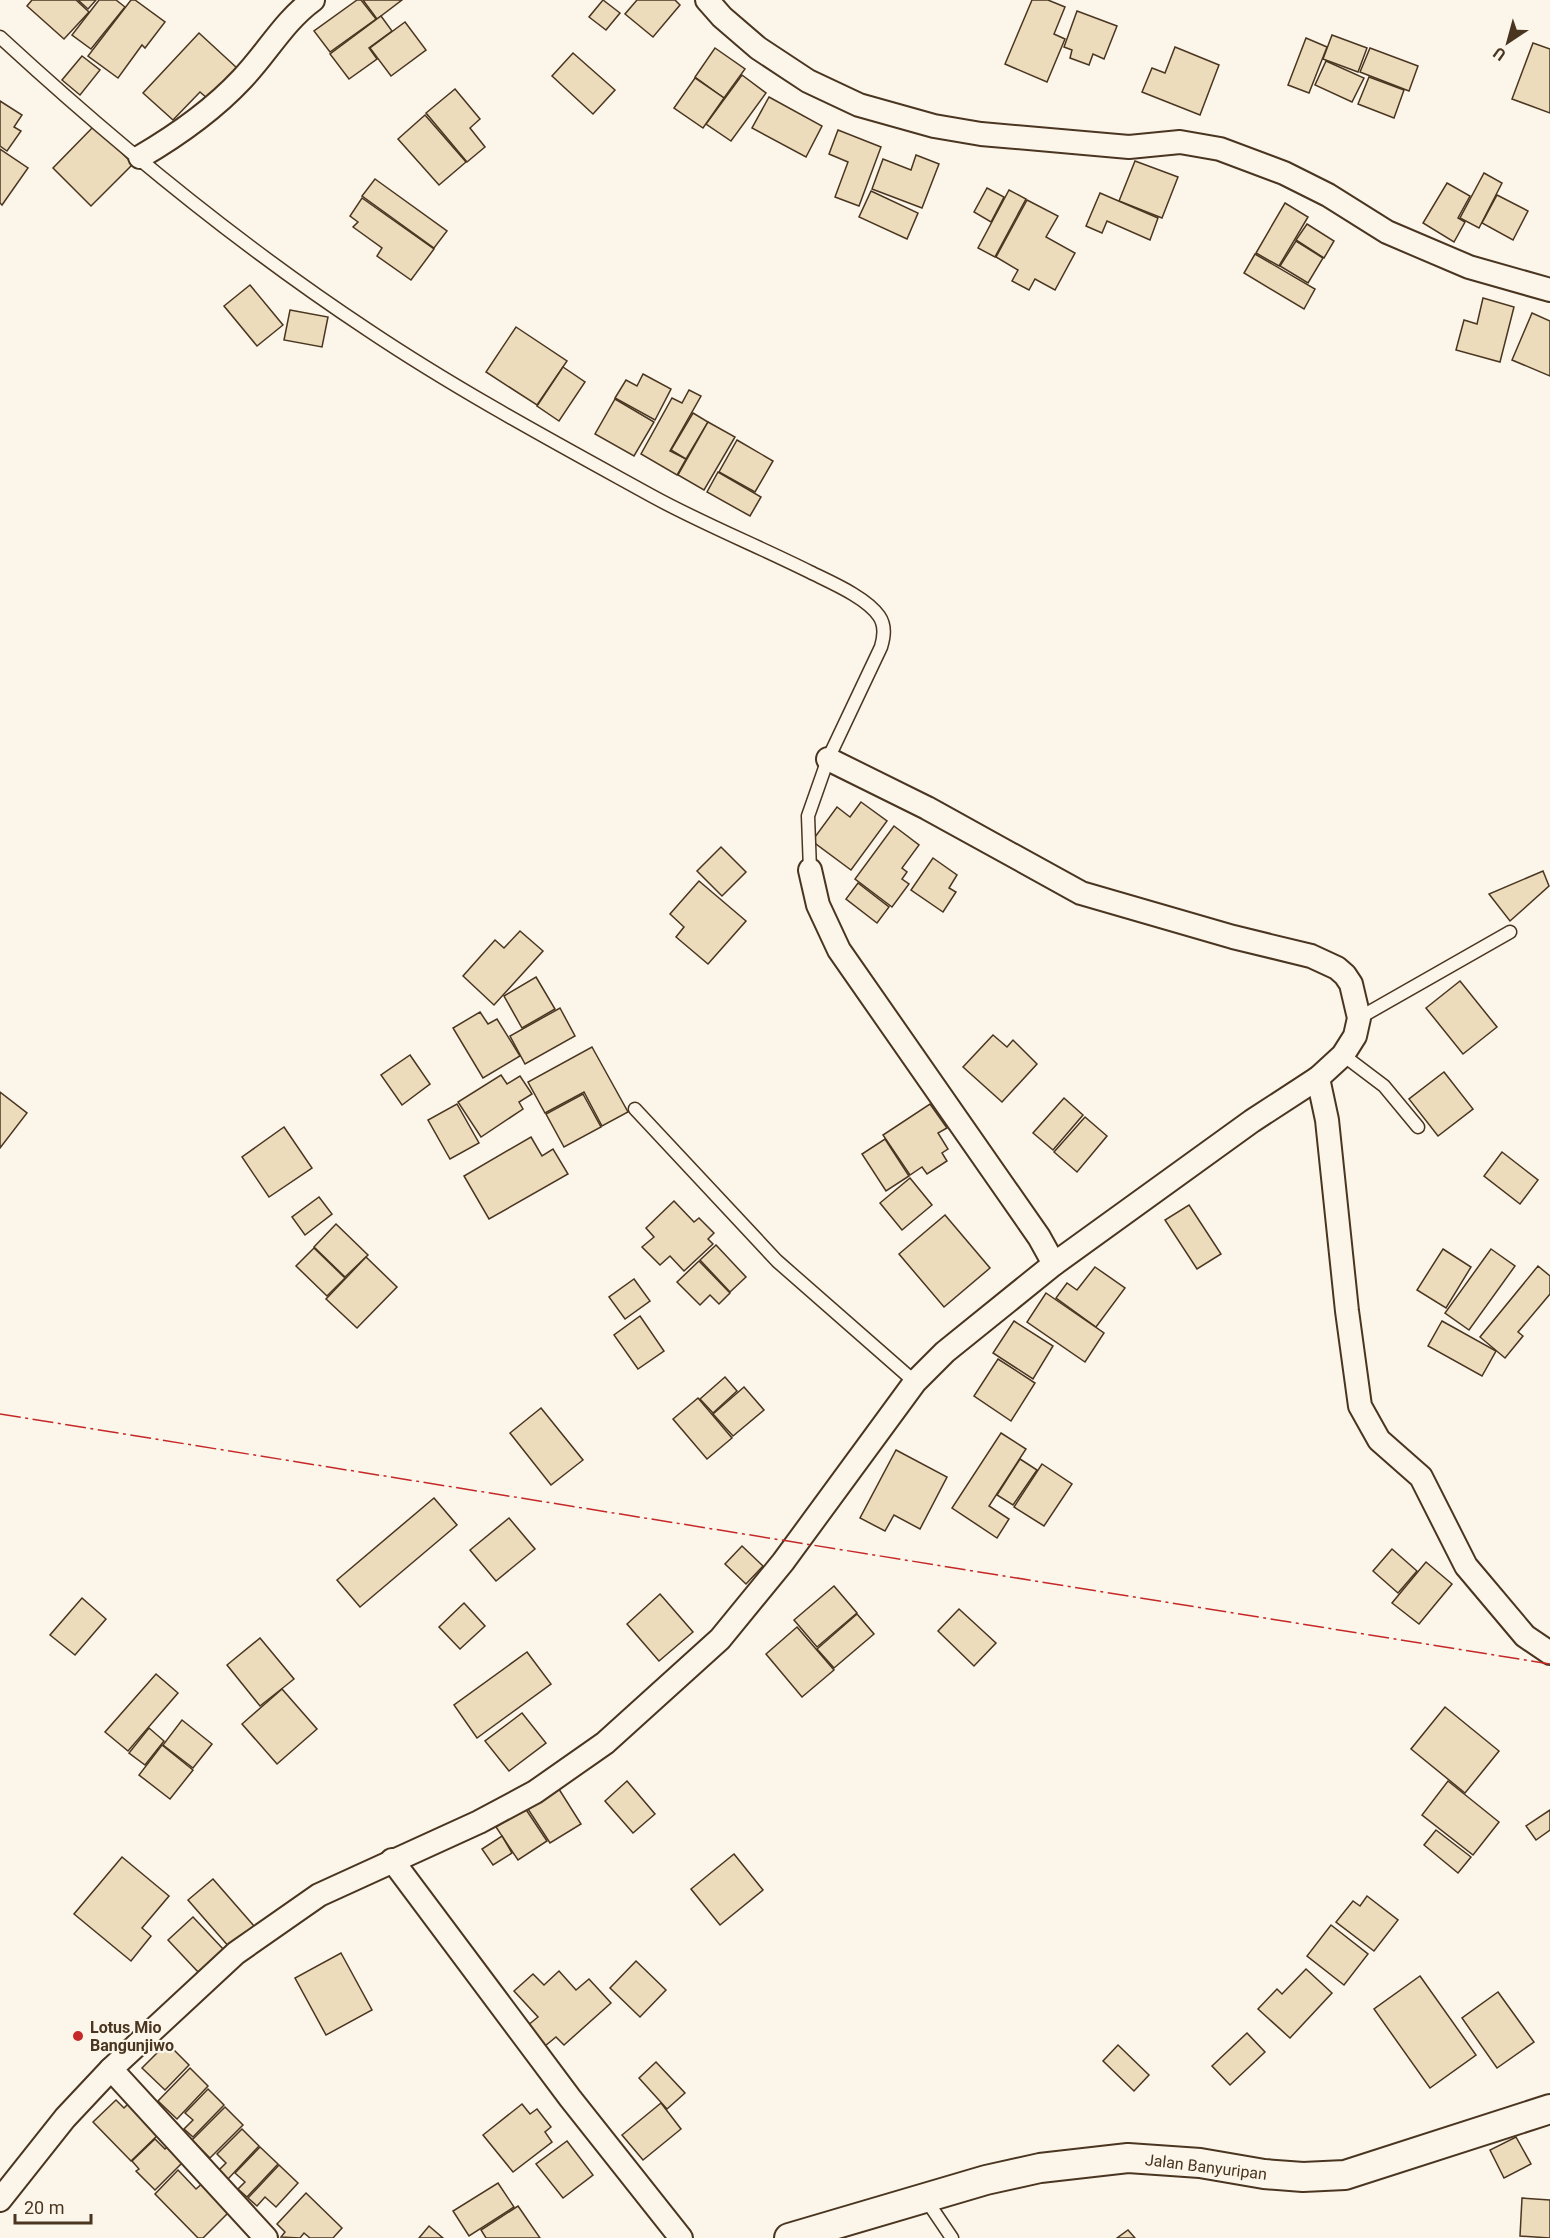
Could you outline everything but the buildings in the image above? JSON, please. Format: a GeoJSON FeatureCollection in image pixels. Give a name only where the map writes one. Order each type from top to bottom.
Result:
{"type":"FeatureCollection","features":[{"type":"Feature","properties":{"kind":"street"},"geometry":{"type":"LineString","coordinates":[[140,157],[167,142],[242,80],[298,11],[313,0]]}},
{"type":"Feature","properties":{"kind":"street"},"geometry":{"type":"LineString","coordinates":[[706,0],[758,48],[808,81],[859,105],[934,126],[981,134],[1129,147],[1180,142],[1220,148],[1284,172],[1328,195],[1388,232],[1459,263],[1550,290]]}},
{"type":"Feature","properties":{"kind":"street"},"geometry":{"type":"LineString","coordinates":[[0,2200],[64,2118],[111,2068],[236,1953],[319,1895],[479,1822],[535,1792],[604,1743],[720,1639],[783,1562],[915,1382],[945,1352],[1054,1264],[1252,1121],[1318,1078],[1343,1055],[1355,1036],[1359,1018],[1351,984],[1337,968],[1311,956],[1233,937],[1081,892],[927,808],[828,759]]}},
{"type":"Feature","properties":{"kind":"street"},"geometry":{"type":"LineString","coordinates":[[810,870],[818,905],[839,950],[1039,1237],[1054,1264]]}},
{"type":"Feature","properties":{"kind":"street"},"geometry":{"type":"LineString","coordinates":[[1318,1078],[1327,1120],[1347,1311],[1360,1407],[1379,1440],[1421,1477],[1466,1566],[1525,1636],[1550,1653]]}},
{"type":"Feature","properties":{"kind":"street"},"geometry":{"type":"LineString","coordinates":[[392,1860],[570,2098],[681,2238]]}},
{"type":"Feature","properties":{"kind":"street"},"geometry":{"type":"LineString","coordinates":[[111,2068],[266,2238]]}},
{"type":"Feature","properties":{"kind":"street","name":"Jalan Banyuripan"},"geometry":{"type":"LineString","coordinates":[[789,2238],[925,2198],[1040,2168],[1128,2158],[1200,2163],[1264,2174],[1303,2177],[1345,2175],[1550,2109]]}},
{"type":"Feature","properties":{"kind":"lane"},"geometry":{"type":"LineString","coordinates":[[0,37],[69,101],[178,190],[266,259],[369,331],[533,431],[663,502],[830,582],[867,604],[878,615],[883,623],[884,636],[881,647],[828,759],[808,816],[810,870]]}},
{"type":"Feature","properties":{"kind":"lane"},"geometry":{"type":"LineString","coordinates":[[1359,1018],[1510,932]]}},
{"type":"Feature","properties":{"kind":"lane"},"geometry":{"type":"LineString","coordinates":[[1343,1055],[1384,1086],[1418,1127]]}},
{"type":"Feature","properties":{"kind":"lane"},"geometry":{"type":"LineString","coordinates":[[636,1109],[777,1261],[915,1382]]}},
{"type":"Feature","properties":{"kind":"lane"},"geometry":{"type":"LineString","coordinates":[[925,2198],[952,2238]]}},
{"type":"Feature","properties":{"kind":"power"},"geometry":{"type":"LineString","coordinates":[[0,1414],[1550,1664]]}},
{"type":"Feature","properties":{"kind":"place","name":"Lotus Mio Bangunjiwo"},"geometry":{"type":"Point","coordinates":[78,2036]}}]}
